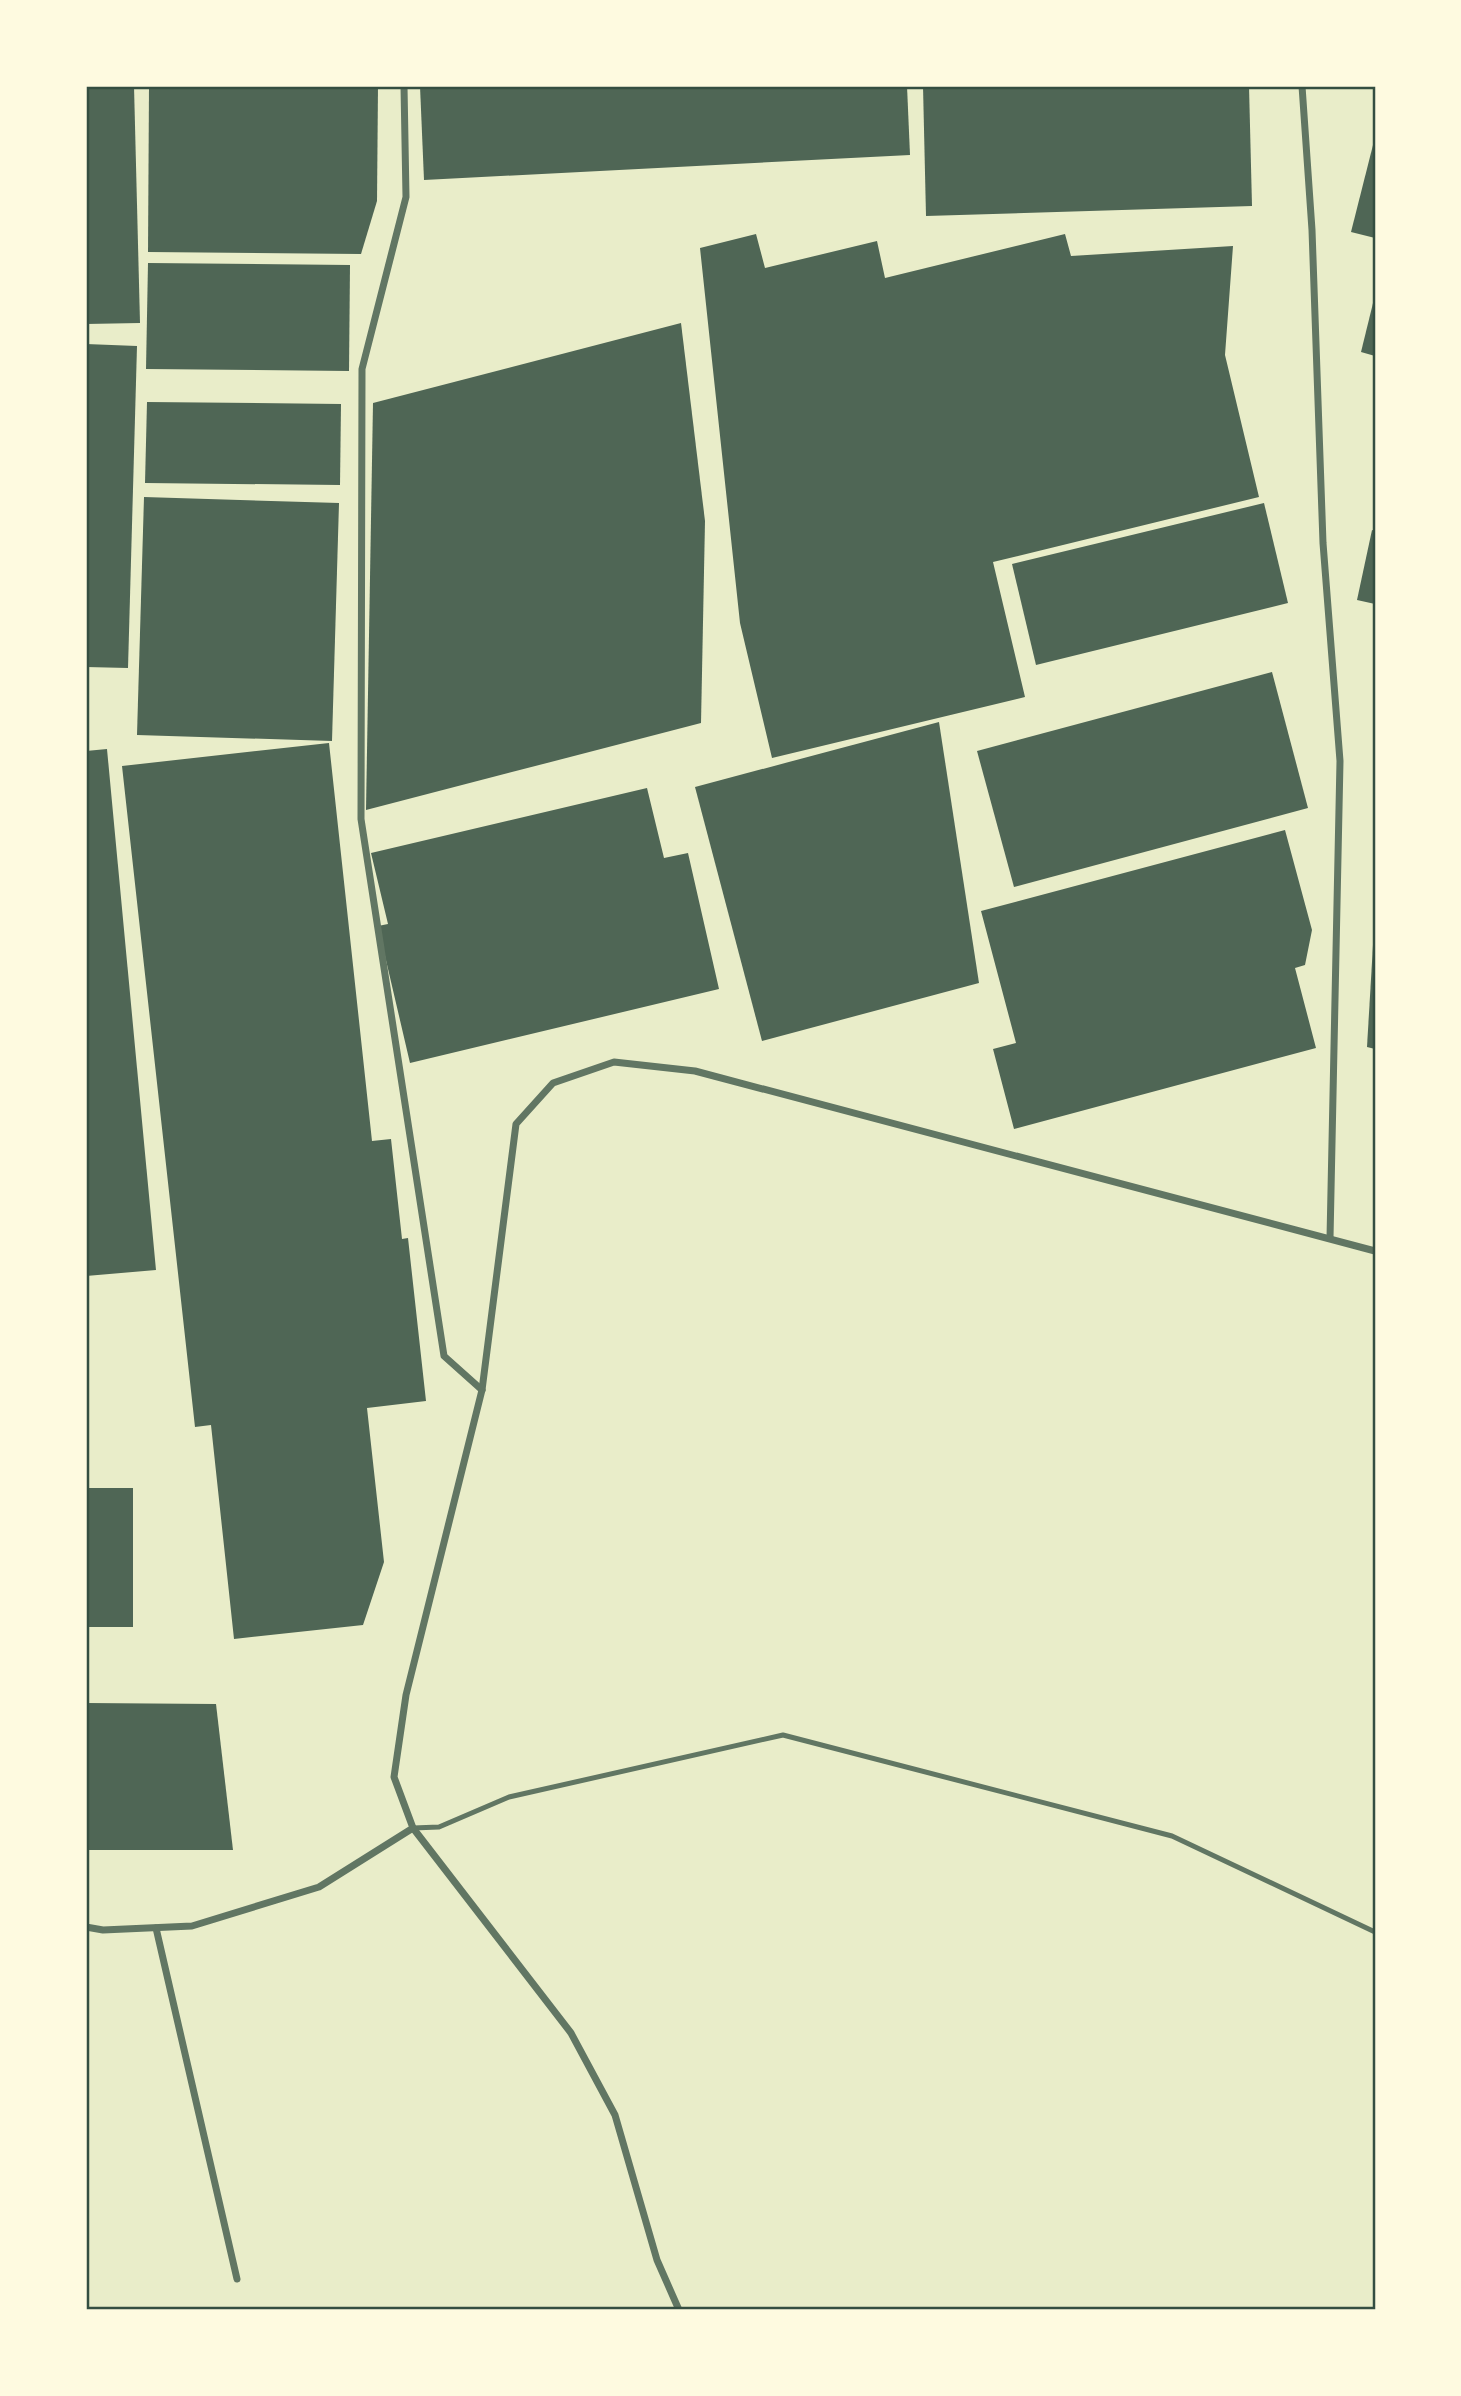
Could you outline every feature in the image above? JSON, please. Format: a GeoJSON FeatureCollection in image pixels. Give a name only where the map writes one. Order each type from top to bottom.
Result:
{"type":"FeatureCollection","features":[{"type":"Feature","properties":{"kind":"street"},"geometry":{"type":"LineString","coordinates":[[404,86],[406,197],[362,369],[361,819],[443,1356],[482,1390]]}},
{"type":"Feature","properties":{"kind":"street"},"geometry":{"type":"LineString","coordinates":[[1302,86],[1312,230],[1323,543],[1340,761],[1330,1238]]}},
{"type":"Feature","properties":{"kind":"street"},"geometry":{"type":"LineString","coordinates":[[679,2310],[657,2260],[615,2115],[571,2033],[413,1828],[394,1777],[406,1695],[482,1390],[516,1124],[553,1083],[614,1062],[695,1070],[1375,1251]]}},
{"type":"Feature","properties":{"kind":"street"},"geometry":{"type":"LineString","coordinates":[[86,1927],[103,1930],[192,1926],[319,1887],[413,1828]]}},
{"type":"Feature","properties":{"kind":"street"},"geometry":{"type":"LineString","coordinates":[[156,1928],[237,2279]]}},
{"type":"Feature","properties":{"kind":"lane"},"geometry":{"type":"LineString","coordinates":[[413,1828],[439,1827],[509,1797],[783,1735],[1171,1836],[1375,1932]]}},
{"type":"Feature","properties":{"kind":"building"},"geometry":{"type":"Polygon","coordinates":[[[86,86],[134,86],[140,323],[86,324],[86,86]]]}},
{"type":"Feature","properties":{"kind":"building"},"geometry":{"type":"Polygon","coordinates":[[[149,86],[378,86],[377,201],[361,254],[148,252],[149,86]]]}},
{"type":"Feature","properties":{"kind":"building"},"geometry":{"type":"Polygon","coordinates":[[[420,86],[907,86],[910,155],[424,180],[420,86]]]}},
{"type":"Feature","properties":{"kind":"building"},"geometry":{"type":"Polygon","coordinates":[[[923,86],[1249,86],[1252,206],[926,216],[923,86]]]}},
{"type":"Feature","properties":{"kind":"building"},"geometry":{"type":"Polygon","coordinates":[[[1375,141],[1375,238],[1351,232],[1375,141]]]}},
{"type":"Feature","properties":{"kind":"building"},"geometry":{"type":"Polygon","coordinates":[[[756,234],[765,268],[877,241],[885,278],[1065,234],[1071,256],[1233,246],[1225,355],[1259,497],[993,562],[1025,697],[772,758],[740,623],[700,248],[756,234]]]}},
{"type":"Feature","properties":{"kind":"building"},"geometry":{"type":"Polygon","coordinates":[[[148,263],[350,265],[349,371],[146,369],[148,263]]]}},
{"type":"Feature","properties":{"kind":"building"},"geometry":{"type":"Polygon","coordinates":[[[1375,299],[1375,356],[1361,352],[1375,299]]]}},
{"type":"Feature","properties":{"kind":"building"},"geometry":{"type":"Polygon","coordinates":[[[681,323],[705,521],[701,723],[366,810],[373,403],[681,323]]]}},
{"type":"Feature","properties":{"kind":"building"},"geometry":{"type":"Polygon","coordinates":[[[86,344],[137,346],[128,668],[86,667],[86,344]]]}},
{"type":"Feature","properties":{"kind":"building"},"geometry":{"type":"Polygon","coordinates":[[[147,402],[341,404],[340,485],[145,483],[147,402]]]}},
{"type":"Feature","properties":{"kind":"building"},"geometry":{"type":"Polygon","coordinates":[[[144,497],[339,503],[332,741],[137,735],[144,497]]]}},
{"type":"Feature","properties":{"kind":"building"},"geometry":{"type":"Polygon","coordinates":[[[1264,503],[1288,603],[1036,665],[1012,564],[1264,503]]]}},
{"type":"Feature","properties":{"kind":"building"},"geometry":{"type":"Polygon","coordinates":[[[1372,530],[1375,531],[1375,604],[1357,600],[1372,530]]]}},
{"type":"Feature","properties":{"kind":"building"},"geometry":{"type":"Polygon","coordinates":[[[1272,672],[1308,808],[1014,887],[977,751],[1272,672]]]}},
{"type":"Feature","properties":{"kind":"building"},"geometry":{"type":"Polygon","coordinates":[[[939,722],[979,983],[762,1041],[695,787],[939,722]]]}},
{"type":"Feature","properties":{"kind":"building"},"geometry":{"type":"Polygon","coordinates":[[[329,743],[372,1141],[391,1139],[402,1239],[408,1238],[426,1401],[367,1408],[384,1562],[363,1625],[234,1639],[211,1425],[195,1427],[122,766],[329,743]]]}},
{"type":"Feature","properties":{"kind":"building"},"geometry":{"type":"Polygon","coordinates":[[[107,749],[156,1270],[86,1276],[86,751],[107,749]]]}},
{"type":"Feature","properties":{"kind":"building"},"geometry":{"type":"Polygon","coordinates":[[[647,788],[664,858],[688,853],[719,989],[410,1063],[378,926],[388,924],[371,853],[647,788]]]}},
{"type":"Feature","properties":{"kind":"building"},"geometry":{"type":"Polygon","coordinates":[[[1285,830],[1312,930],[1305,965],[1295,968],[1316,1048],[1014,1129],[993,1049],[1016,1043],[981,911],[1285,830]]]}},
{"type":"Feature","properties":{"kind":"building"},"geometry":{"type":"Polygon","coordinates":[[[1375,945],[1375,1049],[1367,1047],[1375,945]]]}},
{"type":"Feature","properties":{"kind":"building"},"geometry":{"type":"Polygon","coordinates":[[[86,1488],[133,1488],[133,1627],[86,1627],[86,1488]]]}},
{"type":"Feature","properties":{"kind":"building"},"geometry":{"type":"Polygon","coordinates":[[[86,1703],[216,1704],[233,1850],[86,1850],[86,1703]]]}}]}
